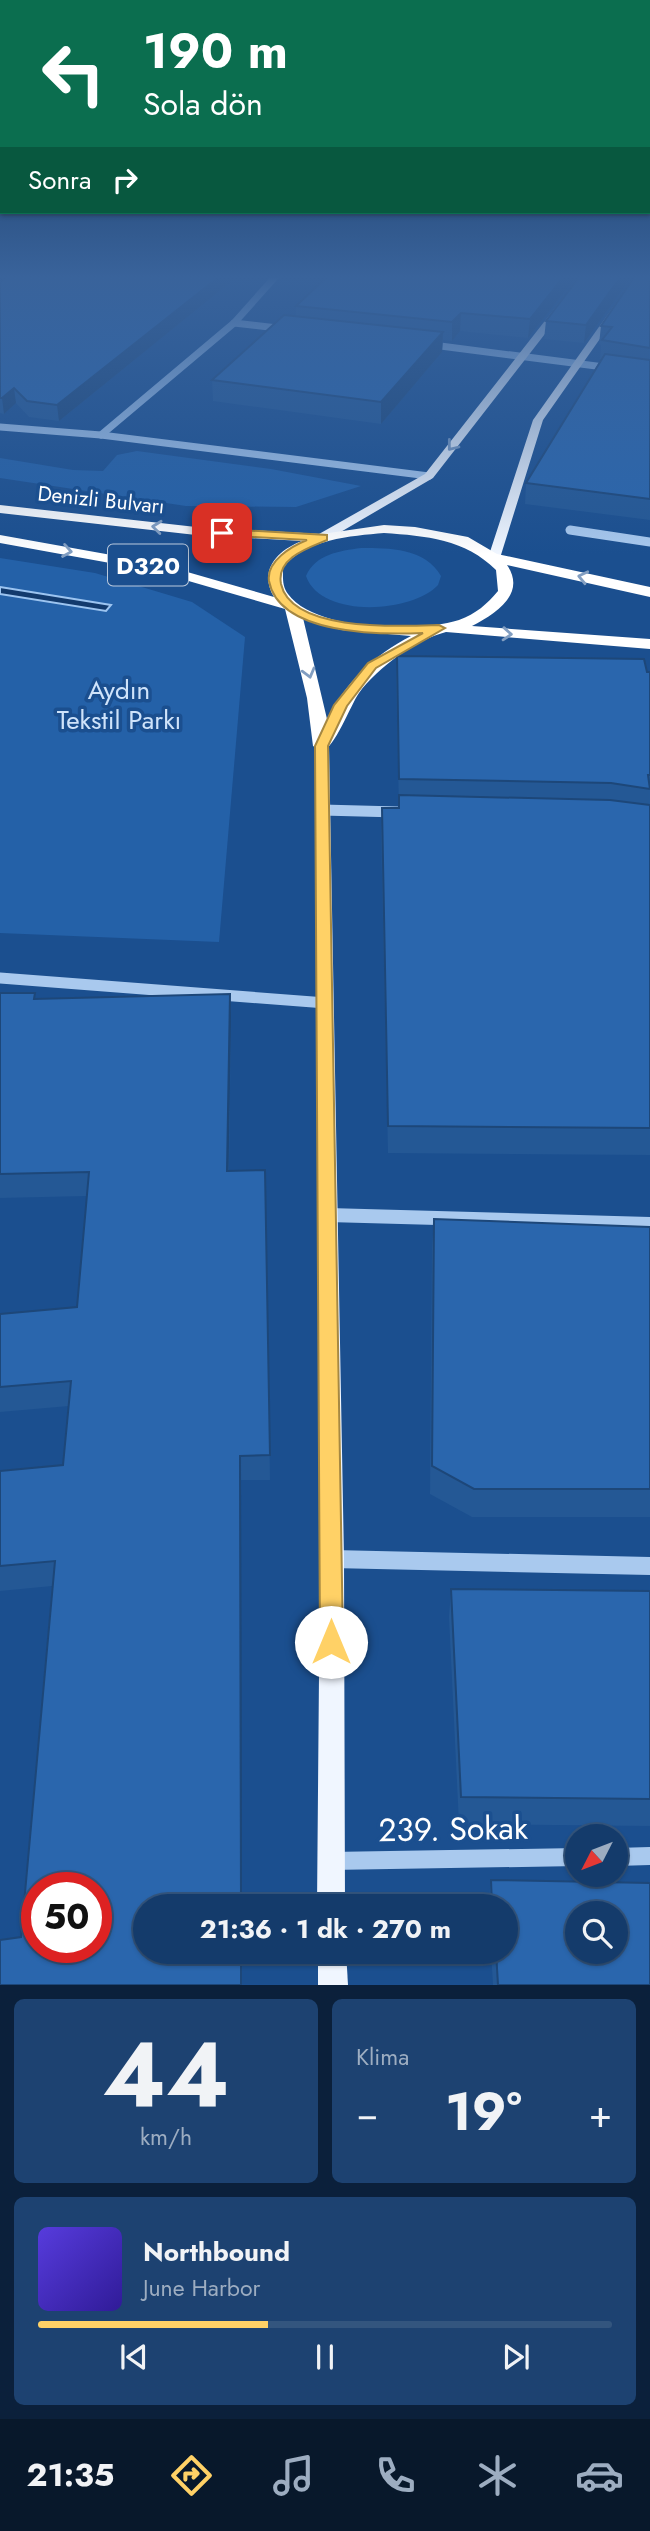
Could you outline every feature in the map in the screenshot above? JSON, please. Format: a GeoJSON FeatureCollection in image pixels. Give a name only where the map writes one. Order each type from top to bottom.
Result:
{"type":"FeatureCollection","features":[{"type":"Feature","properties":{"kind":"highway","name":"Denizli Bulvarı"},"geometry":{"type":"LineString","coordinates":[[0,509],[196,531],[323,537]]}},
{"type":"Feature","properties":{"kind":"highway"},"geometry":{"type":"LineString","coordinates":[[384,529],[417,530],[474,545],[494,558],[506,573],[507,590],[495,606],[472,619],[439,628],[372,666],[341,705],[322,746],[315,698],[292,607],[277,592],[274,576],[281,561],[298,548],[323,537],[384,529]]}},
{"type":"Feature","properties":{"kind":"highway","name":"Denizli Bulvarı"},"geometry":{"type":"LineString","coordinates":[[0,539],[156,567],[292,607],[319,621],[357,630],[399,632],[439,628]]}},
{"type":"Feature","properties":{"kind":"highway"},"geometry":{"type":"LineString","coordinates":[[494,558],[650,592]]}},
{"type":"Feature","properties":{"kind":"highway"},"geometry":{"type":"LineString","coordinates":[[439,628],[650,644]]}},
{"type":"Feature","properties":{"kind":"main road"},"geometry":{"type":"LineString","coordinates":[[323,537],[429,476],[513,369]]}},
{"type":"Feature","properties":{"kind":"main road"},"geometry":{"type":"LineString","coordinates":[[494,558],[538,420],[575,369]]}},
{"type":"Feature","properties":{"kind":"main road"},"geometry":{"type":"LineString","coordinates":[[322,746],[332,1559],[330,1894]]}},
{"type":"Feature","properties":{"kind":"main road"},"geometry":{"type":"LineString","coordinates":[[332,1964],[333,1985]]}},
{"type":"Feature","properties":{"kind":"street"},"geometry":{"type":"LineString","coordinates":[[101,435],[180,369]]}},
{"type":"Feature","properties":{"kind":"street"},"geometry":{"type":"LineString","coordinates":[[615,369],[626,370]]}},
{"type":"Feature","properties":{"kind":"street"},"geometry":{"type":"LineString","coordinates":[[0,427],[101,435],[429,476]]}},
{"type":"Feature","properties":{"kind":"street"},"geometry":{"type":"LineString","coordinates":[[570,530],[650,542]]}},
{"type":"Feature","properties":{"kind":"street"},"geometry":{"type":"LineString","coordinates":[[322,810],[418,812]]}},
{"type":"Feature","properties":{"kind":"street"},"geometry":{"type":"LineString","coordinates":[[0,978],[326,1003]]}},
{"type":"Feature","properties":{"kind":"street"},"geometry":{"type":"LineString","coordinates":[[328,1215],[650,1224]]}},
{"type":"Feature","properties":{"kind":"street"},"geometry":{"type":"LineString","coordinates":[[332,1559],[650,1566]]}},
{"type":"Feature","properties":{"kind":"street"},"geometry":{"type":"LineString","coordinates":[[628,1857],[650,1856]]}},
{"type":"Feature","properties":{"kind":"street","name":"239. Sokak"},"geometry":{"type":"LineString","coordinates":[[329,1861],[565,1857]]}},
{"type":"Feature","properties":{"kind":"green space"},"geometry":{"type":"Polygon","coordinates":[[[137,451],[271,469],[361,486],[296,507],[186,506],[0,478],[0,458],[73,470],[103,471],[117,455],[137,451]]]}},
{"type":"Feature","properties":{"kind":"green space"},"geometry":{"type":"Polygon","coordinates":[[[361,548],[394,549],[416,555],[426,560],[441,576],[438,585],[409,601],[368,607],[329,599],[315,590],[306,576],[316,563],[337,552],[361,548]]]}},
{"type":"Feature","properties":{"kind":"green space","name":"Aydın Tekstil Parkı"},"geometry":{"type":"Polygon","coordinates":[[[0,558],[95,573],[192,602],[245,637],[219,942],[0,933],[0,558]]]}},
{"type":"Feature","properties":{"kind":"shaded area"},"geometry":{"type":"Polygon","coordinates":[[[0,587],[111,605],[106,611],[0,594],[0,587]]]}},
{"type":"Feature","properties":{"kind":"building"},"geometry":{"type":"Polygon","coordinates":[[[0,369],[103,369],[57,405],[27,401],[14,388],[0,398],[0,369]]]}},
{"type":"Feature","properties":{"kind":"building"},"geometry":{"type":"Polygon","coordinates":[[[225,369],[411,369],[381,402],[212,380],[225,369]]]}},
{"type":"Feature","properties":{"kind":"building"},"geometry":{"type":"Polygon","coordinates":[[[596,369],[650,369],[650,499],[526,483],[596,369]]]}},
{"type":"Feature","properties":{"kind":"building"},"geometry":{"type":"Polygon","coordinates":[[[397,656],[644,659],[647,672],[650,672],[650,789],[611,783],[399,779],[397,656]]]}},
{"type":"Feature","properties":{"kind":"building"},"geometry":{"type":"Polygon","coordinates":[[[399,795],[610,800],[650,805],[650,1128],[388,1126],[382,808],[399,808],[399,795]]]}},
{"type":"Feature","properties":{"kind":"building"},"geometry":{"type":"Polygon","coordinates":[[[0,993],[35,993],[34,999],[230,994],[227,1171],[265,1170],[270,1455],[240,1456],[241,1894],[133,1894],[133,1964],[241,1964],[241,1985],[0,1985],[0,1940],[21,1937],[21,1963],[112,1963],[112,1872],[27,1872],[55,1561],[0,1566],[0,1471],[63,1465],[71,1381],[0,1387],[0,1314],[77,1307],[89,1172],[0,1174],[0,993]]]}},
{"type":"Feature","properties":{"kind":"building"},"geometry":{"type":"Polygon","coordinates":[[[434,1219],[650,1227],[650,1489],[474,1489],[432,1466],[434,1219]]]}},
{"type":"Feature","properties":{"kind":"building"},"geometry":{"type":"Polygon","coordinates":[[[451,1589],[650,1591],[650,1799],[461,1797],[451,1589]]]}},
{"type":"Feature","properties":{"kind":"building"},"geometry":{"type":"Polygon","coordinates":[[[491,1880],[565,1881],[565,1887],[628,1887],[628,1883],[650,1883],[650,1985],[498,1985],[497,1964],[518,1964],[518,1894],[492,1894],[491,1880]]]}},
{"type":"Feature","properties":{"kind":"route"},"geometry":{"type":"LineString","coordinates":[[222,533],[323,537],[298,548],[281,561],[274,576],[277,592],[292,607],[319,621],[357,630],[399,632],[439,628],[372,666],[341,705],[322,746],[331,1642]]}}]}
